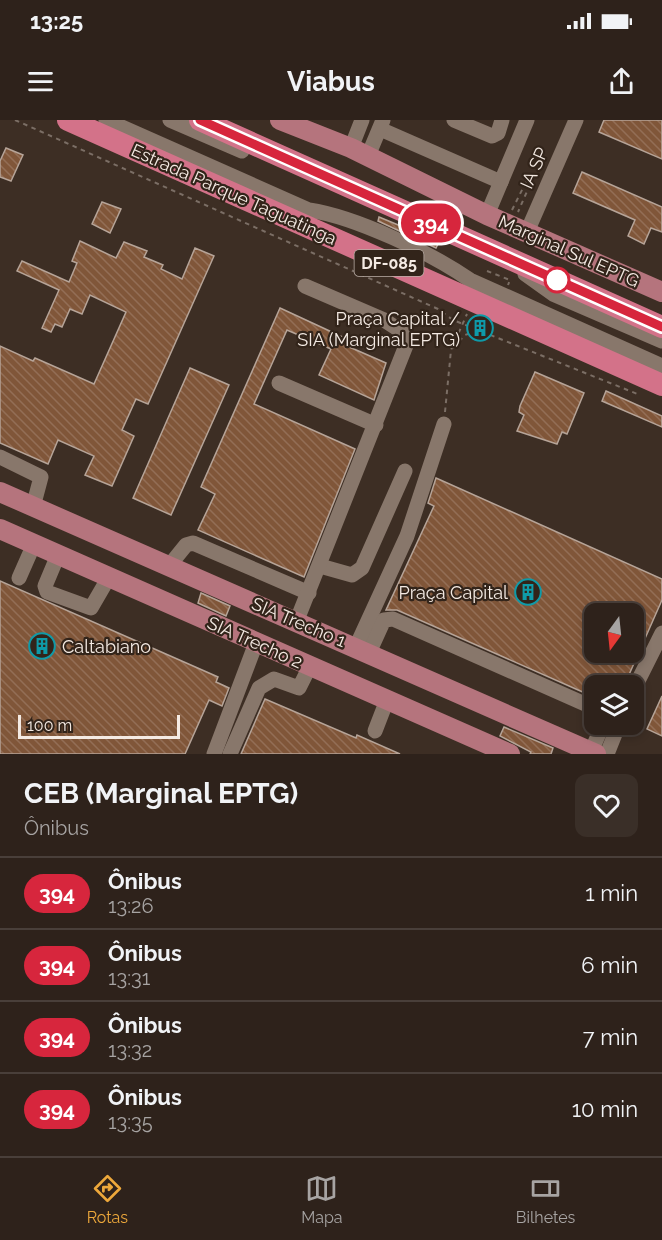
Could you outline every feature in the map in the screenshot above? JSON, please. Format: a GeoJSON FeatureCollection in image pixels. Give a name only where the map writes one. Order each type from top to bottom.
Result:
{"type":"FeatureCollection","features":[{"type":"Feature","properties":{"kind":"highway","name":"Estrada Parque Taguatinga"},"geometry":{"type":"LineString","coordinates":[[68,120],[662,385]]}},
{"type":"Feature","properties":{"kind":"highway"},"geometry":{"type":"LineString","coordinates":[[200,120],[662,327]]}},
{"type":"Feature","properties":{"kind":"main road","name":"Marginal Sul EPTG"},"geometry":{"type":"LineString","coordinates":[[280,120],[360,152],[488,214],[522,224],[662,292]]}},
{"type":"Feature","properties":{"kind":"main road","name":"SIA Trecho 1"},"geometry":{"type":"LineString","coordinates":[[0,492],[598,753]]}},
{"type":"Feature","properties":{"kind":"main road"},"geometry":{"type":"LineString","coordinates":[[47,549],[59,545],[64,539],[63,521]]}},
{"type":"Feature","properties":{"kind":"main road","name":"SIA Trecho 2"},"geometry":{"type":"LineString","coordinates":[[0,529],[505,753]]}},
{"type":"Feature","properties":{"kind":"main road"},"geometry":{"type":"LineString","coordinates":[[87,567],[87,549],[98,536]]}},
{"type":"Feature","properties":{"kind":"street"},"geometry":{"type":"LineString","coordinates":[[106,120],[309,210],[333,214],[444,261],[470,280],[662,366]]}},
{"type":"Feature","properties":{"kind":"street"},"geometry":{"type":"LineString","coordinates":[[170,120],[520,270],[553,294],[662,341]]}},
{"type":"Feature","properties":{"kind":"street"},"geometry":{"type":"LineString","coordinates":[[360,152],[362,120]]}},
{"type":"Feature","properties":{"kind":"street"},"geometry":{"type":"LineString","coordinates":[[454,120],[492,136],[498,133],[502,120]]}},
{"type":"Feature","properties":{"kind":"street","name":"IA SP"},"geometry":{"type":"LineString","coordinates":[[488,214],[527,120]]}},
{"type":"Feature","properties":{"kind":"street","name":"IA SP"},"geometry":{"type":"LineString","coordinates":[[522,224],[576,120]]}},
{"type":"Feature","properties":{"kind":"street"},"geometry":{"type":"LineString","coordinates":[[360,152],[381,124],[501,182]]}},
{"type":"Feature","properties":{"kind":"street"},"geometry":{"type":"LineString","coordinates":[[297,620],[406,348],[407,337],[400,329],[384,320],[305,286]]}},
{"type":"Feature","properties":{"kind":"street"},"geometry":{"type":"LineString","coordinates":[[279,383],[376,425]]}},
{"type":"Feature","properties":{"kind":"street"},"geometry":{"type":"LineString","coordinates":[[362,650],[408,536],[444,424]]}},
{"type":"Feature","properties":{"kind":"street"},"geometry":{"type":"LineString","coordinates":[[0,457],[41,477],[33,507]]}},
{"type":"Feature","properties":{"kind":"street"},"geometry":{"type":"LineString","coordinates":[[320,566],[352,575],[362,568],[405,471]]}},
{"type":"Feature","properties":{"kind":"street"},"geometry":{"type":"LineString","coordinates":[[169,567],[186,545],[193,543],[309,593]]}},
{"type":"Feature","properties":{"kind":"street"},"geometry":{"type":"LineString","coordinates":[[47,549],[45,585],[47,592],[92,608],[109,577]]}},
{"type":"Feature","properties":{"kind":"street"},"geometry":{"type":"LineString","coordinates":[[19,578],[47,549]]}},
{"type":"Feature","properties":{"kind":"street"},"geometry":{"type":"LineString","coordinates":[[362,650],[384,620],[393,619],[584,704]]}},
{"type":"Feature","properties":{"kind":"street"},"geometry":{"type":"LineString","coordinates":[[641,675],[662,633]]}},
{"type":"Feature","properties":{"kind":"street"},"geometry":{"type":"LineString","coordinates":[[214,754],[256,643]]}},
{"type":"Feature","properties":{"kind":"street"},"geometry":{"type":"LineString","coordinates":[[230,754],[259,688],[274,679],[299,688],[310,666]]}},
{"type":"Feature","properties":{"kind":"street"},"geometry":{"type":"LineString","coordinates":[[375,731],[387,700]]}},
{"type":"Feature","properties":{"kind":"street"},"geometry":{"type":"LineString","coordinates":[[598,753],[601,735]]}},
{"type":"Feature","properties":{"kind":"street"},"geometry":{"type":"LineString","coordinates":[[598,753],[611,735]]}},
{"type":"Feature","properties":{"kind":"path"},"geometry":{"type":"LineString","coordinates":[[15,120],[438,309],[453,320],[641,395]]}},
{"type":"Feature","properties":{"kind":"path"},"geometry":{"type":"LineString","coordinates":[[514,207],[528,178],[532,180],[522,224]]}},
{"type":"Feature","properties":{"kind":"path"},"geometry":{"type":"LineString","coordinates":[[487,271],[498,275]]}},
{"type":"Feature","properties":{"kind":"path"},"geometry":{"type":"LineString","coordinates":[[444,424],[451,350],[464,321]]}},
{"type":"Feature","properties":{"kind":"path"},"geometry":{"type":"LineString","coordinates":[[451,350],[465,335],[478,330]]}},
{"type":"Feature","properties":{"kind":"building"},"geometry":{"type":"Polygon","coordinates":[[[604,120],[662,120],[662,159],[599,132],[604,120]]]}},
{"type":"Feature","properties":{"kind":"building"},"geometry":{"type":"Polygon","coordinates":[[[6,148],[23,155],[11,181],[0,177],[0,161],[6,148]]]}},
{"type":"Feature","properties":{"kind":"building"},"geometry":{"type":"Polygon","coordinates":[[[582,172],[662,207],[662,232],[651,228],[644,244],[628,236],[635,220],[573,193],[582,172]]]}},
{"type":"Feature","properties":{"kind":"building"},"geometry":{"type":"Polygon","coordinates":[[[102,202],[121,209],[110,233],[92,224],[102,202]]]}},
{"type":"Feature","properties":{"kind":"building"},"geometry":{"type":"Polygon","coordinates":[[[379,217],[439,242],[436,248],[378,221],[379,217]]]}},
{"type":"Feature","properties":{"kind":"building"},"geometry":{"type":"Polygon","coordinates":[[[80,241],[116,258],[124,242],[147,251],[144,257],[163,265],[161,269],[182,279],[195,248],[214,256],[148,404],[136,399],[122,430],[134,436],[112,486],[85,475],[94,456],[58,440],[48,464],[0,443],[0,346],[33,361],[35,358],[94,384],[126,312],[90,295],[82,314],[70,309],[62,327],[55,324],[51,332],[42,328],[59,290],[17,271],[22,261],[69,282],[77,263],[72,261],[80,241]]]}},
{"type":"Feature","properties":{"kind":"building"},"geometry":{"type":"Polygon","coordinates":[[[280,308],[349,340],[347,346],[386,363],[374,400],[319,375],[331,349],[287,330],[254,404],[355,449],[304,577],[198,530],[215,494],[201,487],[280,308]]]}},
{"type":"Feature","properties":{"kind":"building"},"geometry":{"type":"Polygon","coordinates":[[[190,368],[229,385],[171,515],[133,498],[190,368]]]}},
{"type":"Feature","properties":{"kind":"building"},"geometry":{"type":"Polygon","coordinates":[[[535,372],[584,393],[567,434],[562,432],[557,444],[517,431],[524,415],[519,412],[520,406],[535,372]]]}},
{"type":"Feature","properties":{"kind":"building"},"geometry":{"type":"Polygon","coordinates":[[[606,391],[662,416],[662,427],[602,401],[606,391]]]}},
{"type":"Feature","properties":{"kind":"building","name":"Praça Capital"},"geometry":{"type":"Polygon","coordinates":[[[436,478],[662,579],[662,600],[644,641],[644,603],[584,603],[584,663],[634,663],[629,675],[584,675],[584,693],[397,610],[386,610],[434,506],[428,503],[436,478]]]}},
{"type":"Feature","properties":{"kind":"building"},"geometry":{"type":"Polygon","coordinates":[[[0,581],[218,677],[216,682],[229,688],[222,706],[209,700],[185,754],[0,754],[0,581]]]}},
{"type":"Feature","properties":{"kind":"building"},"geometry":{"type":"Polygon","coordinates":[[[201,593],[230,606],[226,616],[198,603],[201,593]]]}},
{"type":"Feature","properties":{"kind":"building"},"geometry":{"type":"Polygon","coordinates":[[[662,696],[662,736],[647,729],[662,696]]]}},
{"type":"Feature","properties":{"kind":"building"},"geometry":{"type":"Polygon","coordinates":[[[265,699],[356,738],[357,735],[400,754],[241,754],[265,699]]]}},
{"type":"Feature","properties":{"kind":"building"},"geometry":{"type":"Polygon","coordinates":[[[504,727],[553,748],[551,754],[530,754],[531,752],[500,736],[504,727]]]}},
{"type":"Feature","properties":{"kind":"bus line","name":"394"},"geometry":{"type":"LineString","coordinates":[[200,120],[662,327]]}},
{"type":"Feature","properties":{"kind":"place","name":"Praça Capital / SIA (Marginal EPTG)"},"geometry":{"type":"Point","coordinates":[480,328]}},
{"type":"Feature","properties":{"kind":"place","name":"Praça Capital"},"geometry":{"type":"Point","coordinates":[528,592]}},
{"type":"Feature","properties":{"kind":"place","name":"Caltabiano"},"geometry":{"type":"Point","coordinates":[42,646]}}]}
